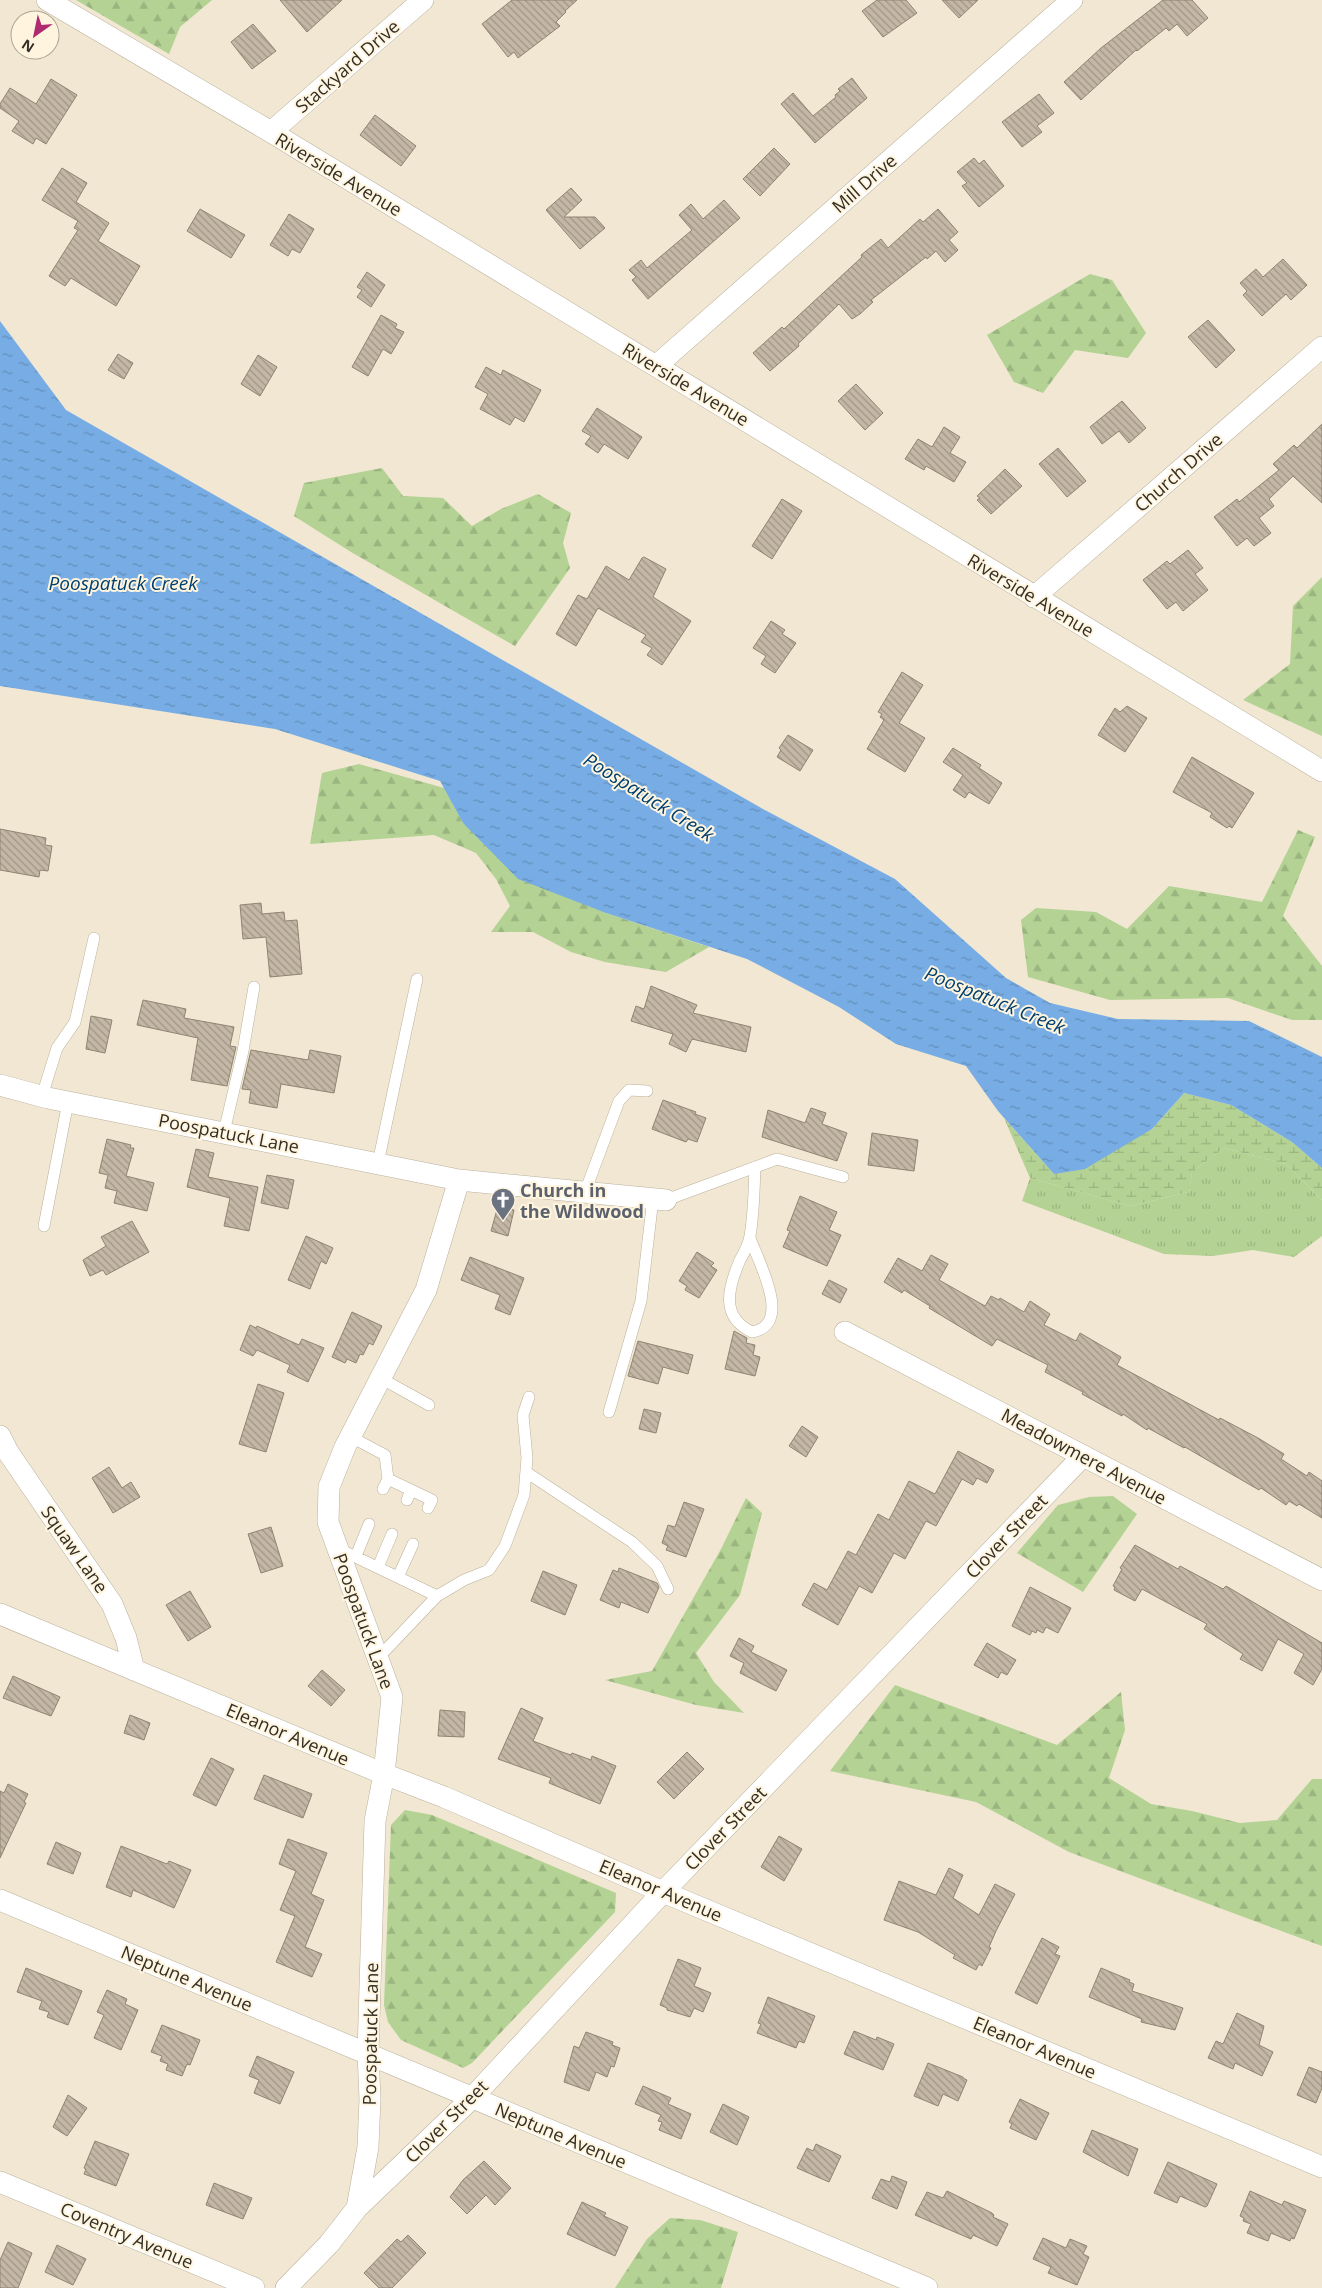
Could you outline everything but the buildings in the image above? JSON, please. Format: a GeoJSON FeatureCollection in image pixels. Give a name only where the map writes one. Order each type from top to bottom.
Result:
{"type":"FeatureCollection","features":[{"type":"Feature","properties":{"kind":"street","name":"Riverside Avenue"},"geometry":{"type":"LineString","coordinates":[[48,0],[271,132],[1322,771]]}},
{"type":"Feature","properties":{"kind":"street","name":"Stackyard Drive"},"geometry":{"type":"LineString","coordinates":[[271,132],[423,0]]}},
{"type":"Feature","properties":{"kind":"street","name":"Mill Drive"},"geometry":{"type":"LineString","coordinates":[[656,366],[1072,0]]}},
{"type":"Feature","properties":{"kind":"street","name":"Church Drive"},"geometry":{"type":"LineString","coordinates":[[1034,597],[1322,347]]}},
{"type":"Feature","properties":{"kind":"street","name":"Poospatuck Lane"},"geometry":{"type":"LineString","coordinates":[[0,1085],[68,1102],[459,1180],[660,1199]]}},
{"type":"Feature","properties":{"kind":"street","name":"Poospatuck Lane"},"geometry":{"type":"LineString","coordinates":[[357,2208],[368,2147],[370,2098],[368,2053],[374,1821],[384,1774],[392,1697],[378,1658],[346,1552],[328,1522],[329,1486],[350,1437],[382,1379],[426,1290],[459,1180]]}},
{"type":"Feature","properties":{"kind":"street","name":"Meadowmere Avenue"},"geometry":{"type":"LineString","coordinates":[[845,1332],[1322,1580]]}},
{"type":"Feature","properties":{"kind":"street","name":"Squaw Lane"},"geometry":{"type":"LineString","coordinates":[[0,1436],[8,1452],[112,1604],[126,1638],[134,1670]]}},
{"type":"Feature","properties":{"kind":"street","name":"Clover Street"},"geometry":{"type":"LineString","coordinates":[[286,2288],[329,2244],[357,2208],[472,2098],[663,1892],[1083,1456]]}},
{"type":"Feature","properties":{"kind":"street","name":"Eleanor Avenue"},"geometry":{"type":"LineString","coordinates":[[0,1614],[384,1774],[444,1797],[663,1892],[1322,2167]]}},
{"type":"Feature","properties":{"kind":"street","name":"Neptune Avenue"},"geometry":{"type":"LineString","coordinates":[[0,1900],[927,2288]]}},
{"type":"Feature","properties":{"kind":"street","name":"Coventry Avenue"},"geometry":{"type":"LineString","coordinates":[[0,2182],[254,2288]]}},
{"type":"Feature","properties":{"kind":"lane"},"geometry":{"type":"LineString","coordinates":[[42,1096],[57,1048],[75,1022],[94,938]]}},
{"type":"Feature","properties":{"kind":"lane"},"geometry":{"type":"LineString","coordinates":[[378,1163],[417,979]]}},
{"type":"Feature","properties":{"kind":"lane"},"geometry":{"type":"LineString","coordinates":[[224,1132],[243,1051],[254,987]]}},
{"type":"Feature","properties":{"kind":"lane"},"geometry":{"type":"LineString","coordinates":[[585,1192],[619,1100],[630,1090],[647,1091]]}},
{"type":"Feature","properties":{"kind":"lane"},"geometry":{"type":"LineString","coordinates":[[44,1226],[68,1102]]}},
{"type":"Feature","properties":{"kind":"lane","name":"Poospatuck Lane"},"geometry":{"type":"LineString","coordinates":[[660,1199],[778,1159],[843,1177]]}},
{"type":"Feature","properties":{"kind":"lane"},"geometry":{"type":"LineString","coordinates":[[750,1238],[773,1304],[768,1324],[760,1331],[752,1332],[736,1322],[731,1314],[729,1297],[735,1271],[750,1238],[755,1167]]}},
{"type":"Feature","properties":{"kind":"lane"},"geometry":{"type":"LineString","coordinates":[[609,1412],[641,1301],[660,1199]]}},
{"type":"Feature","properties":{"kind":"lane"},"geometry":{"type":"LineString","coordinates":[[382,1379],[429,1406]]}},
{"type":"Feature","properties":{"kind":"lane"},"geometry":{"type":"LineString","coordinates":[[378,1658],[436,1596],[464,1580],[488,1570],[505,1546],[524,1495],[528,1458],[523,1415],[529,1397]]}},
{"type":"Feature","properties":{"kind":"lane"},"geometry":{"type":"LineString","coordinates":[[350,1437],[385,1455],[386,1484],[409,1495],[432,1500],[428,1508]]}},
{"type":"Feature","properties":{"kind":"lane"},"geometry":{"type":"LineString","coordinates":[[526,1472],[632,1542],[657,1566],[668,1589]]}},
{"type":"Feature","properties":{"kind":"lane"},"geometry":{"type":"LineString","coordinates":[[369,1524],[346,1552],[436,1596]]}},
{"type":"Feature","properties":{"kind":"lane"},"geometry":{"type":"LineString","coordinates":[[378,1567],[392,1534]]}},
{"type":"Feature","properties":{"kind":"lane"},"geometry":{"type":"LineString","coordinates":[[398,1577],[413,1544]]}},
{"type":"Feature","properties":{"kind":"green space"},"geometry":{"type":"Polygon","coordinates":[[[76,0],[212,0],[180,27],[169,54],[76,0]]]}},
{"type":"Feature","properties":{"kind":"green space"},"geometry":{"type":"Polygon","coordinates":[[[1090,274],[1112,280],[1146,333],[1128,358],[1075,350],[1043,393],[1014,382],[987,335],[1090,274]]]}},
{"type":"Feature","properties":{"kind":"green space"},"geometry":{"type":"Polygon","coordinates":[[[382,468],[403,496],[443,498],[472,526],[501,509],[538,494],[571,513],[563,543],[570,568],[515,646],[351,552],[294,516],[304,483],[382,468]]]}},
{"type":"Feature","properties":{"kind":"green space"},"geometry":{"type":"Polygon","coordinates":[[[1322,577],[1322,736],[1243,700],[1290,664],[1293,606],[1322,577]]]}},
{"type":"Feature","properties":{"kind":"green space"},"geometry":{"type":"Polygon","coordinates":[[[359,764],[444,788],[463,823],[606,913],[709,947],[666,972],[605,962],[571,952],[533,932],[491,932],[510,906],[496,879],[476,853],[434,835],[310,844],[322,773],[359,764]]]}},
{"type":"Feature","properties":{"kind":"green space"},"geometry":{"type":"Polygon","coordinates":[[[1298,830],[1315,837],[1283,916],[1322,966],[1322,1020],[1292,1020],[1228,998],[1110,1000],[1028,977],[1021,920],[1036,908],[1096,912],[1127,929],[1169,886],[1262,902],[1298,830]]]}},
{"type":"Feature","properties":{"kind":"green space"},"geometry":{"type":"Polygon","coordinates":[[[1184,1093],[1231,1105],[1292,1142],[1322,1168],[1322,1200],[1286,1164],[1224,1148],[1192,1172],[1189,1192],[1130,1206],[1030,1178],[1004,1118],[1054,1174],[1152,1129],[1184,1093]]]}},
{"type":"Feature","properties":{"kind":"green space"},"geometry":{"type":"Polygon","coordinates":[[[1224,1148],[1286,1164],[1322,1200],[1322,1236],[1294,1257],[1253,1250],[1213,1256],[1164,1254],[1022,1201],[1030,1178],[1130,1206],[1189,1192],[1192,1172],[1224,1148]]]}},
{"type":"Feature","properties":{"kind":"green space"},"geometry":{"type":"Polygon","coordinates":[[[1113,1496],[1137,1514],[1083,1592],[1017,1553],[1058,1505],[1089,1497],[1113,1496]]]}},
{"type":"Feature","properties":{"kind":"green space"},"geometry":{"type":"Polygon","coordinates":[[[746,1498],[762,1513],[740,1595],[696,1653],[714,1682],[744,1713],[696,1705],[605,1680],[652,1671],[721,1549],[746,1498]]]}},
{"type":"Feature","properties":{"kind":"green space"},"geometry":{"type":"Polygon","coordinates":[[[895,1685],[1057,1745],[1121,1692],[1125,1730],[1109,1778],[1151,1804],[1192,1811],[1240,1823],[1277,1820],[1312,1779],[1322,1779],[1322,1946],[1069,1852],[976,1802],[830,1771],[895,1685]]]}},
{"type":"Feature","properties":{"kind":"green space"},"geometry":{"type":"Polygon","coordinates":[[[405,1810],[432,1815],[616,1893],[615,1912],[472,2063],[463,2068],[401,2040],[388,2022],[384,2005],[391,1825],[405,1810]]]}},
{"type":"Feature","properties":{"kind":"green space"},"geometry":{"type":"Polygon","coordinates":[[[670,2218],[700,2220],[738,2232],[721,2288],[615,2288],[647,2239],[670,2218]]]}},
{"type":"Feature","properties":{"kind":"water","name":"Poospatuck Creek"},"geometry":{"type":"Polygon","coordinates":[[[0,321],[66,410],[763,809],[895,879],[1006,978],[1050,1003],[1118,1019],[1249,1021],[1322,1057],[1322,1168],[1292,1142],[1231,1105],[1184,1093],[1152,1129],[1085,1169],[1054,1174],[998,1111],[966,1066],[896,1044],[839,1007],[747,959],[606,913],[518,879],[463,823],[440,781],[275,729],[0,686],[0,321]]]}},
{"type":"Feature","properties":{"kind":"place","name":"Church in the Wildwood"},"geometry":{"type":"Point","coordinates":[503,1221]}}]}
